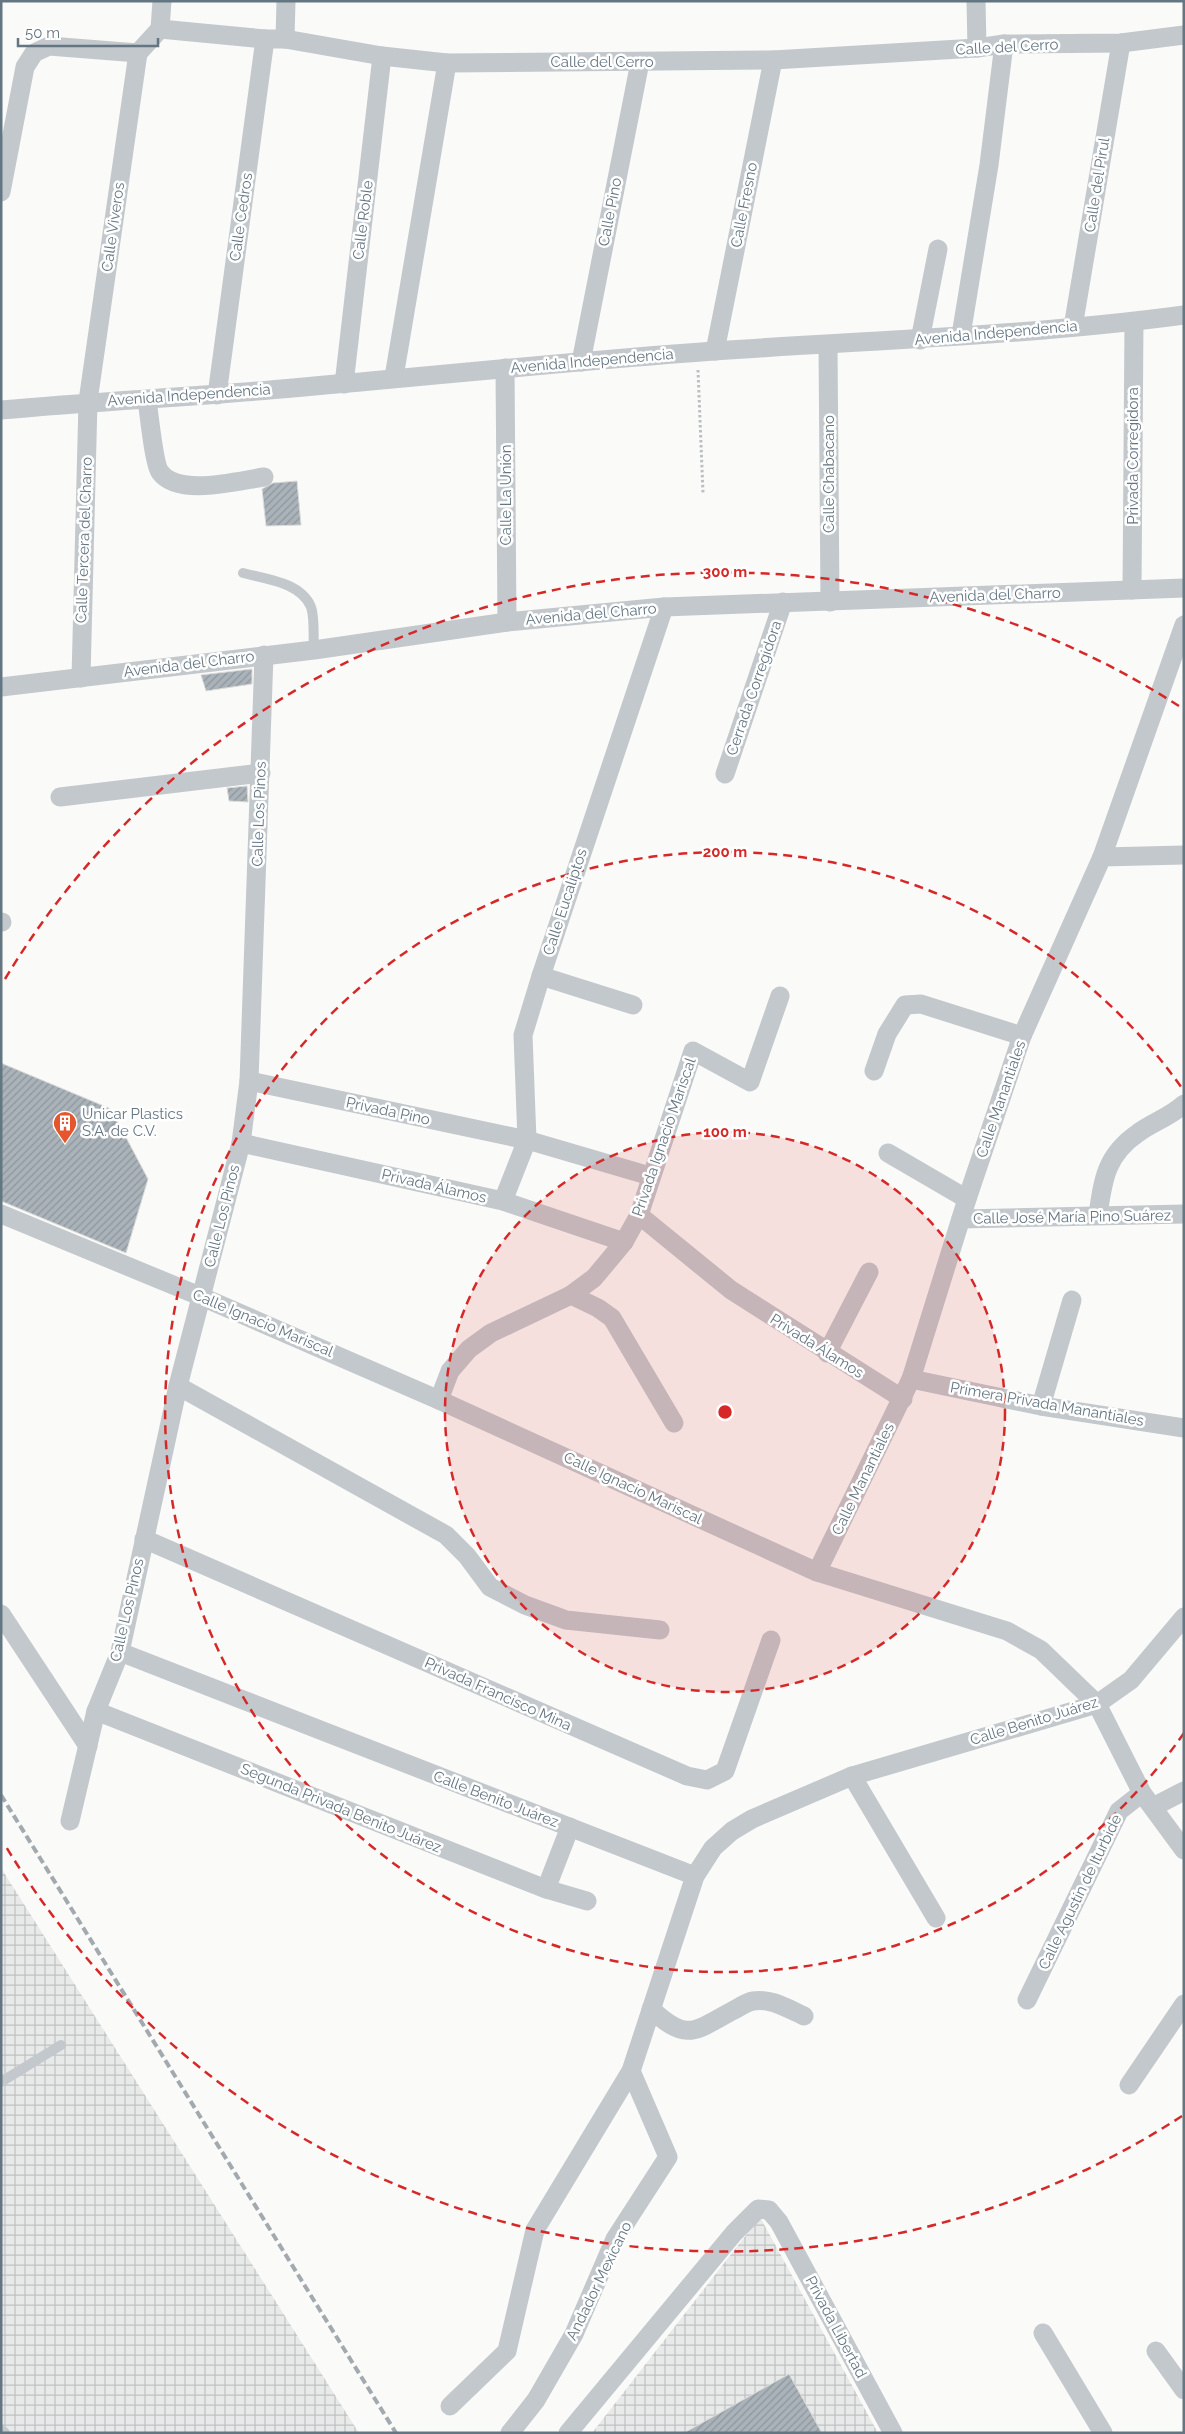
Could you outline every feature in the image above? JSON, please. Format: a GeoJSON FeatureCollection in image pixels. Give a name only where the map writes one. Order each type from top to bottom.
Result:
{"type":"FeatureCollection","features":[{"type":"Feature","properties":{"kind":"street"},"geometry":{"type":"LineString","coordinates":[[1,192],[25,67],[34,54],[49,46],[138,53],[160,29],[162,1]]}},
{"type":"Feature","properties":{"kind":"street"},"geometry":{"type":"LineString","coordinates":[[284,39],[286,1]]}},
{"type":"Feature","properties":{"kind":"street"},"geometry":{"type":"LineString","coordinates":[[976,1],[977,48]]}},
{"type":"Feature","properties":{"kind":"street","name":"Calle del Cerro"},"geometry":{"type":"LineString","coordinates":[[160,29],[265,39],[284,39],[382,56],[447,63],[773,60],[977,48],[1004,44],[1121,43],[1184,35]]}},
{"type":"Feature","properties":{"kind":"street","name":"Calle Cedros"},"geometry":{"type":"LineString","coordinates":[[217,395],[265,39]]}},
{"type":"Feature","properties":{"kind":"street","name":"Calle del Pirul"},"geometry":{"type":"LineString","coordinates":[[1073,327],[1121,43]]}},
{"type":"Feature","properties":{"kind":"street"},"geometry":{"type":"LineString","coordinates":[[961,336],[989,165],[1004,44]]}},
{"type":"Feature","properties":{"kind":"street","name":"Calle Viveros"},"geometry":{"type":"LineString","coordinates":[[88,402],[138,53]]}},
{"type":"Feature","properties":{"kind":"street","name":"Calle Roble"},"geometry":{"type":"LineString","coordinates":[[344,384],[382,56]]}},
{"type":"Feature","properties":{"kind":"street","name":"Calle Fresno"},"geometry":{"type":"LineString","coordinates":[[706,351],[773,60]]}},
{"type":"Feature","properties":{"kind":"street","name":"Calle Pino"},"geometry":{"type":"LineString","coordinates":[[581,362],[640,62]]}},
{"type":"Feature","properties":{"kind":"street"},"geometry":{"type":"LineString","coordinates":[[394,377],[447,63]]}},
{"type":"Feature","properties":{"kind":"street"},"geometry":{"type":"LineString","coordinates":[[920,340],[938,249]]}},
{"type":"Feature","properties":{"kind":"street","name":"Avenida Independencia"},"geometry":{"type":"LineString","coordinates":[[1,410],[88,402],[217,395],[344,384],[394,377],[706,351],[920,340],[1134,322],[1184,315]]}},
{"type":"Feature","properties":{"kind":"street","name":"Privada Corregidora"},"geometry":{"type":"LineString","coordinates":[[1132,590],[1134,322]]}},
{"type":"Feature","properties":{"kind":"street","name":"Calle Chabacano"},"geometry":{"type":"LineString","coordinates":[[828,345],[830,602]]}},
{"type":"Feature","properties":{"kind":"street","name":"Calle La Unión"},"geometry":{"type":"LineString","coordinates":[[506,368],[507,622]]}},
{"type":"Feature","properties":{"kind":"street"},"geometry":{"type":"LineString","coordinates":[[147,400],[159,471],[170,482],[186,486],[264,477]]}},
{"type":"Feature","properties":{"kind":"street","name":"Calle Tercera del Charro"},"geometry":{"type":"LineString","coordinates":[[81,678],[88,402]]}},
{"type":"Feature","properties":{"kind":"street","name":"Avenida del Charro"},"geometry":{"type":"LineString","coordinates":[[1,687],[314,650],[507,622],[664,607],[1184,588]]}},
{"type":"Feature","properties":{"kind":"street","name":"Cerrada Corregidora"},"geometry":{"type":"LineString","coordinates":[[725,774],[783,602]]}},
{"type":"Feature","properties":{"kind":"street","name":"Calle Eucaliptos"},"geometry":{"type":"LineString","coordinates":[[502,1201],[527,1140],[523,1035],[664,607]]}},
{"type":"Feature","properties":{"kind":"street","name":"Calle Manantiales"},"geometry":{"type":"LineString","coordinates":[[817,1572],[903,1399],[911,1379],[967,1199],[1022,1036],[1102,857],[1184,625]]}},
{"type":"Feature","properties":{"kind":"street","name":"Calle Los Pinos"},"geometry":{"type":"LineString","coordinates":[[70,1821],[96,1711],[120,1652],[178,1386],[241,1143],[249,1081],[264,655]]}},
{"type":"Feature","properties":{"kind":"street"},"geometry":{"type":"LineString","coordinates":[[60,797],[261,773]]}},
{"type":"Feature","properties":{"kind":"street"},"geometry":{"type":"LineString","coordinates":[[1102,857],[1184,855]]}},
{"type":"Feature","properties":{"kind":"street"},"geometry":{"type":"LineString","coordinates":[[541,976],[633,1005]]}},
{"type":"Feature","properties":{"kind":"street","name":"Privada Ignacio Mariscal"},"geometry":{"type":"LineString","coordinates":[[439,1400],[450,1371],[469,1349],[491,1333],[571,1295],[594,1278],[624,1242],[639,1215],[650,1176],[692,1051],[750,1082],[780,996]]}},
{"type":"Feature","properties":{"kind":"street"},"geometry":{"type":"LineString","coordinates":[[874,1071],[887,1034],[905,1005],[921,1004],[1022,1036]]}},
{"type":"Feature","properties":{"kind":"street","name":"Privada Pino"},"geometry":{"type":"LineString","coordinates":[[249,1081],[527,1140],[650,1176]]}},
{"type":"Feature","properties":{"kind":"street"},"geometry":{"type":"LineString","coordinates":[[1098,1215],[1104,1178],[1115,1152],[1139,1132],[1170,1116],[1184,1104]]}},
{"type":"Feature","properties":{"kind":"street","name":"Privada Álamos"},"geometry":{"type":"LineString","coordinates":[[241,1143],[502,1201],[624,1242]]}},
{"type":"Feature","properties":{"kind":"street"},"geometry":{"type":"LineString","coordinates":[[888,1153],[967,1199]]}},
{"type":"Feature","properties":{"kind":"street","name":"Calle Ignacio Mariscal"},"geometry":{"type":"LineString","coordinates":[[1,1214],[202,1297],[439,1400],[817,1572],[1007,1632],[1041,1650],[1097,1704],[1148,1800],[1184,1850]]}},
{"type":"Feature","properties":{"kind":"street","name":"Calle José María Pino Suárez"},"geometry":{"type":"LineString","coordinates":[[961,1219],[1184,1214]]}},
{"type":"Feature","properties":{"kind":"street","name":"Privada Álamos"},"geometry":{"type":"LineString","coordinates":[[639,1215],[731,1290],[903,1399]]}},
{"type":"Feature","properties":{"kind":"street"},"geometry":{"type":"LineString","coordinates":[[827,1352],[869,1272]]}},
{"type":"Feature","properties":{"kind":"street"},"geometry":{"type":"LineString","coordinates":[[571,1295],[598,1308],[612,1318],[674,1423]]}},
{"type":"Feature","properties":{"kind":"street"},"geometry":{"type":"LineString","coordinates":[[1041,1406],[1072,1300]]}},
{"type":"Feature","properties":{"kind":"street","name":"Primera Privada Manantiales"},"geometry":{"type":"LineString","coordinates":[[911,1379],[1041,1406],[1184,1428]]}},
{"type":"Feature","properties":{"kind":"street"},"geometry":{"type":"LineString","coordinates":[[178,1386],[446,1535],[467,1556],[490,1587],[525,1605],[566,1620],[660,1630]]}},
{"type":"Feature","properties":{"kind":"street","name":"Privada Francisco Mina"},"geometry":{"type":"LineString","coordinates":[[144,1539],[687,1776],[707,1780],[725,1771],[771,1640]]}},
{"type":"Feature","properties":{"kind":"street"},"geometry":{"type":"LineString","coordinates":[[1,1614],[88,1746]]}},
{"type":"Feature","properties":{"kind":"street","name":"Calle Benito Juárez"},"geometry":{"type":"LineString","coordinates":[[120,1652],[695,1876],[712,1848],[732,1831],[752,1819],[852,1776],[1097,1704],[1131,1680],[1184,1617]]}},
{"type":"Feature","properties":{"kind":"street","name":"Segunda Privada Benito Juárez"},"geometry":{"type":"LineString","coordinates":[[96,1711],[546,1889],[587,1901]]}},
{"type":"Feature","properties":{"kind":"street"},"geometry":{"type":"LineString","coordinates":[[852,1776],[936,1918]]}},
{"type":"Feature","properties":{"kind":"street","name":"Calle Agustín de Iturbide"},"geometry":{"type":"LineString","coordinates":[[1027,2000],[1119,1811],[1148,1800],[1184,1791]]}},
{"type":"Feature","properties":{"kind":"street"},"geometry":{"type":"LineString","coordinates":[[546,1889],[570,1827]]}},
{"type":"Feature","properties":{"kind":"street"},"geometry":{"type":"LineString","coordinates":[[450,2406],[507,2351],[535,2230],[631,2071],[695,1876]]}},
{"type":"Feature","properties":{"kind":"street"},"geometry":{"type":"LineString","coordinates":[[651,2009],[670,2026],[686,2032],[704,2027],[752,2001],[771,2001],[804,2016]]}},
{"type":"Feature","properties":{"kind":"street"},"geometry":{"type":"LineString","coordinates":[[1128,2086],[1184,2004]]}},
{"type":"Feature","properties":{"kind":"street","name":"Andador Mexicano"},"geometry":{"type":"LineString","coordinates":[[510,2433],[536,2400],[574,2334],[615,2239],[668,2157],[631,2071]]}},
{"type":"Feature","properties":{"kind":"street","name":"Privada Libertad"},"geometry":{"type":"LineString","coordinates":[[568,2433],[734,2233],[758,2209],[769,2210],[779,2222],[893,2433]]}},
{"type":"Feature","properties":{"kind":"street"},"geometry":{"type":"LineString","coordinates":[[1042,2333],[1104,2433]]}},
{"type":"Feature","properties":{"kind":"street"},"geometry":{"type":"LineString","coordinates":[[1156,2351],[1184,2390]]}},
{"type":"Feature","properties":{"kind":"lane"},"geometry":{"type":"LineString","coordinates":[[243,573],[290,586],[303,595],[311,607],[314,650]]}},
{"type":"Feature","properties":{"kind":"lane"},"geometry":{"type":"LineString","coordinates":[[1,2082],[61,2045]]}},
{"type":"Feature","properties":{"kind":"lane"},"geometry":{"type":"LineString","coordinates":[[1,2429],[5,2433]]}},
{"type":"Feature","properties":{"kind":"path"},"geometry":{"type":"LineString","coordinates":[[702,493],[706,351]]}},
{"type":"Feature","properties":{"kind":"shaded area"},"geometry":{"type":"Polygon","coordinates":[[[1,1868],[359,2433],[1,2433],[1,1868]]]}},
{"type":"Feature","properties":{"kind":"shaded area"},"geometry":{"type":"Polygon","coordinates":[[[760,2217],[878,2433],[592,2433],[760,2217]]]}},
{"type":"Feature","properties":{"kind":"building"},"geometry":{"type":"Polygon","coordinates":[[[297,481],[301,525],[266,526],[262,489],[273,483],[297,481]]]}},
{"type":"Feature","properties":{"kind":"building"},"geometry":{"type":"Polygon","coordinates":[[[252,669],[252,684],[206,691],[201,675],[252,669]]]}},
{"type":"Feature","properties":{"kind":"building"},"geometry":{"type":"Polygon","coordinates":[[[247,786],[248,802],[229,801],[227,788],[247,786]]]}},
{"type":"Feature","properties":{"kind":"building","name":"Unicar Plastics S.A. de C.V."},"geometry":{"type":"Polygon","coordinates":[[[1,1063],[111,1109],[148,1179],[126,1253],[1,1201],[1,1063]]]}},
{"type":"Feature","properties":{"kind":"building"},"geometry":{"type":"Polygon","coordinates":[[[789,2374],[822,2433],[684,2433],[789,2374]]]}},
{"type":"Feature","properties":{"kind":"railway"},"geometry":{"type":"LineString","coordinates":[[1,1795],[396,2433]]}},
{"type":"Feature","properties":{"kind":"place","name":"Unicar Plastics S.A. de C.V."},"geometry":{"type":"Point","coordinates":[65,1144]}}]}
